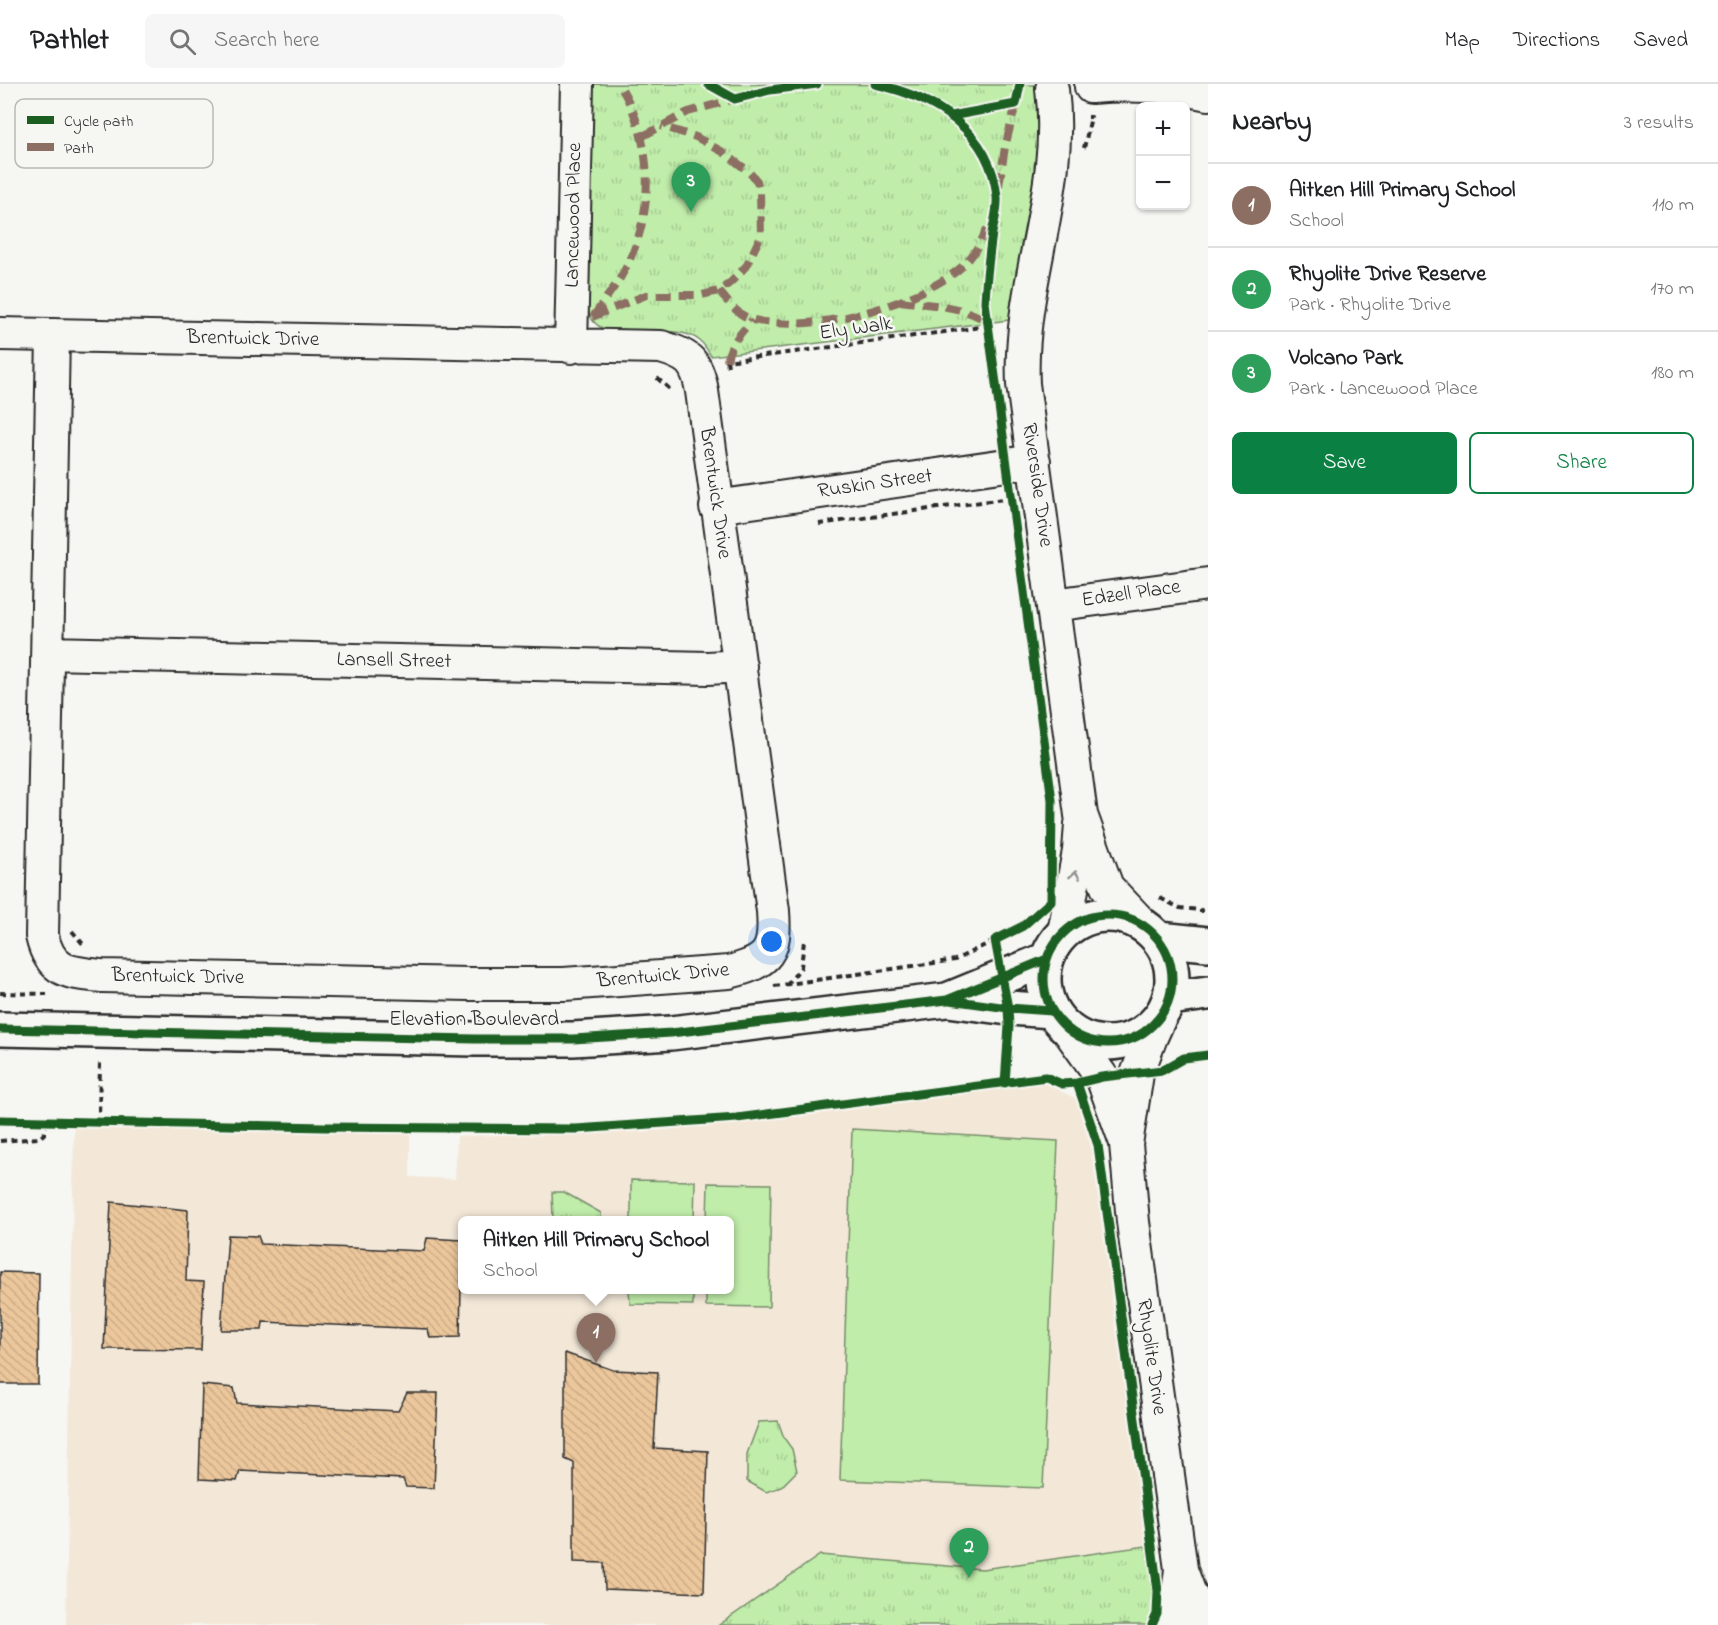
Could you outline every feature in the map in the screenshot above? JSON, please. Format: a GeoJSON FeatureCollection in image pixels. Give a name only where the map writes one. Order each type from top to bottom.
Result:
{"type":"FeatureCollection","features":[{"type":"Feature","properties":{"kind":"street","name":"Lancewood Place"},"geometry":{"type":"LineString","coordinates":[[571,347],[577,84]]}},
{"type":"Feature","properties":{"kind":"street"},"geometry":{"type":"LineString","coordinates":[[1071,94],[1114,85],[1163,85],[1208,94]]}},
{"type":"Feature","properties":{"kind":"street","name":"Riverside Drive"},"geometry":{"type":"LineString","coordinates":[[1055,946],[1079,851],[1081,815],[1053,605],[1021,463],[1023,340],[1069,154],[1071,94]]}},
{"type":"Feature","properties":{"kind":"street","name":"Brentwick Drive"},"geometry":{"type":"LineString","coordinates":[[0,334],[53,335],[571,347],[661,347],[688,358],[695,366],[700,378],[773,911],[772,948],[750,967],[729,972],[564,984],[102,976],[78,974],[52,962],[45,952],[42,936],[53,335]]}},
{"type":"Feature","properties":{"kind":"street","name":"Ruskin Street"},"geometry":{"type":"LineString","coordinates":[[717,507],[1021,463]]}},
{"type":"Feature","properties":{"kind":"street","name":"Edzell Place"},"geometry":{"type":"LineString","coordinates":[[1053,605],[1208,584]]}},
{"type":"Feature","properties":{"kind":"street","name":"Lansell Street"},"geometry":{"type":"LineString","coordinates":[[48,653],[684,667],[741,666]]}},
{"type":"Feature","properties":{"kind":"street","name":"Riverside Drive"},"geometry":{"type":"LineString","coordinates":[[1081,815],[1107,887],[1151,932]]}},
{"type":"Feature","properties":{"kind":"street"},"geometry":{"type":"LineString","coordinates":[[1151,932],[1169,957],[1173,978],[1165,1008],[1145,1031],[1126,1040],[1105,1042],[1084,1038],[1059,1019],[1046,994],[1044,976],[1055,946],[1081,921],[1101,915],[1123,916],[1151,932],[1208,944]]}},
{"type":"Feature","properties":{"kind":"street","name":"Elevation Boulevard"},"geometry":{"type":"LineString","coordinates":[[946,1000],[1004,977],[1055,946]]}},
{"type":"Feature","properties":{"kind":"street"},"geometry":{"type":"LineString","coordinates":[[1165,1008],[1208,993]]}},
{"type":"Feature","properties":{"kind":"street","name":"Elevation Boulevard"},"geometry":{"type":"LineString","coordinates":[[0,1029],[327,1037],[573,1039],[681,1032],[946,1000],[1008,1008],[1059,1019]]}},
{"type":"Feature","properties":{"kind":"street","name":"Rhyolite Drive"},"geometry":{"type":"LineString","coordinates":[[1165,1008],[1150,1037],[1137,1074],[1126,1144],[1133,1222],[1181,1569],[1190,1594],[1208,1625]]}},
{"type":"Feature","properties":{"kind":"street","name":"Rhyolite Drive"},"geometry":{"type":"LineString","coordinates":[[1059,1019],[1102,1077],[1126,1144]]}},
{"type":"Feature","properties":{"kind":"street","name":"Rhyolite Drive"},"geometry":{"type":"LineString","coordinates":[[1175,1625],[1181,1569]]}},
{"type":"Feature","properties":{"kind":"path"},"geometry":{"type":"LineString","coordinates":[[1003,105],[1017,99],[1071,94],[1091,117],[1069,154]]}},
{"type":"Feature","properties":{"kind":"path"},"geometry":{"type":"LineString","coordinates":[[989,322],[991,338]]}},
{"type":"Feature","properties":{"kind":"path"},"geometry":{"type":"LineString","coordinates":[[1013,510],[1011,498],[1021,463]]}},
{"type":"Feature","properties":{"kind":"path"},"geometry":{"type":"LineString","coordinates":[[818,524],[1011,498]]}},
{"type":"Feature","properties":{"kind":"path"},"geometry":{"type":"LineString","coordinates":[[1201,910],[1208,910]]}},
{"type":"Feature","properties":{"kind":"path"},"geometry":{"type":"LineString","coordinates":[[1004,935],[995,940],[1004,977]]}},
{"type":"Feature","properties":{"kind":"path"},"geometry":{"type":"LineString","coordinates":[[99,1122],[100,1058],[107,1058]]}},
{"type":"Feature","properties":{"kind":"path"},"geometry":{"type":"LineString","coordinates":[[35,1120],[57,1121]]}},
{"type":"Feature","properties":{"kind":"path"},"geometry":{"type":"LineString","coordinates":[[0,1141],[39,1138],[44,1134],[47,1121]]}},
{"type":"Feature","properties":{"kind":"path"},"geometry":{"type":"LineString","coordinates":[[88,1122],[111,1122]]}},
{"type":"Feature","properties":{"kind":"shaded area"},"geometry":{"type":"Polygon","coordinates":[[[1044,1083],[1075,1098],[1091,1146],[1146,1546],[982,1569],[820,1555],[719,1625],[66,1625],[74,1128],[410,1133],[410,1177],[455,1179],[457,1136],[642,1132],[804,1116],[1044,1083]]]}},
{"type":"Feature","properties":{"kind":"green space"},"geometry":{"type":"Polygon","coordinates":[[[589,84],[1034,85],[1043,96],[1045,129],[1009,320],[711,356],[702,343],[689,335],[676,332],[630,332],[604,329],[590,316],[585,292],[589,84]]]}},
{"type":"Feature","properties":{"kind":"green space"},"geometry":{"type":"Polygon","coordinates":[[[852,1129],[1058,1141],[1043,1488],[840,1480],[852,1129]]]}},
{"type":"Feature","properties":{"kind":"green space"},"geometry":{"type":"Polygon","coordinates":[[[631,1180],[695,1181],[694,1216],[631,1216],[631,1180]]]}},
{"type":"Feature","properties":{"kind":"green space"},"geometry":{"type":"Polygon","coordinates":[[[708,1183],[771,1184],[769,1307],[706,1306],[706,1294],[734,1294],[734,1216],[707,1216],[708,1183]]]}},
{"type":"Feature","properties":{"kind":"green space"},"geometry":{"type":"Polygon","coordinates":[[[552,1192],[564,1192],[601,1213],[601,1216],[553,1216],[552,1192]]]}},
{"type":"Feature","properties":{"kind":"green space"},"geometry":{"type":"Polygon","coordinates":[[[629,1294],[693,1294],[693,1305],[630,1304],[629,1294]]]}},
{"type":"Feature","properties":{"kind":"green space"},"geometry":{"type":"Polygon","coordinates":[[[778,1421],[784,1438],[792,1449],[797,1471],[781,1487],[766,1492],[747,1481],[747,1454],[759,1422],[778,1421]]]}},
{"type":"Feature","properties":{"kind":"green space"},"geometry":{"type":"Polygon","coordinates":[[[1146,1546],[1152,1595],[1150,1625],[719,1625],[820,1555],[982,1569],[1146,1546]]]}},
{"type":"Feature","properties":{"kind":"building"},"geometry":{"type":"Polygon","coordinates":[[[111,1202],[188,1210],[186,1281],[204,1282],[201,1350],[104,1349],[111,1202]]]}},
{"type":"Feature","properties":{"kind":"building"},"geometry":{"type":"Polygon","coordinates":[[[228,1235],[258,1236],[261,1244],[424,1251],[427,1238],[458,1240],[460,1337],[430,1338],[428,1329],[263,1322],[262,1330],[221,1330],[228,1235]]]}},
{"type":"Feature","properties":{"kind":"building"},"geometry":{"type":"Polygon","coordinates":[[[0,1272],[39,1273],[38,1384],[0,1384],[0,1272]]]}},
{"type":"Feature","properties":{"kind":"building"},"geometry":{"type":"Polygon","coordinates":[[[565,1353],[613,1370],[658,1372],[654,1448],[708,1451],[704,1593],[605,1589],[604,1563],[574,1562],[574,1463],[565,1459],[565,1353]]]}},
{"type":"Feature","properties":{"kind":"building"},"geometry":{"type":"Polygon","coordinates":[[[202,1385],[234,1388],[237,1403],[398,1411],[407,1393],[438,1393],[434,1488],[406,1487],[403,1479],[240,1471],[237,1481],[199,1479],[202,1385]]]}},
{"type":"Feature","properties":{"kind":"marked path"},"geometry":{"type":"LineString","coordinates":[[593,317],[619,280],[631,257],[640,232],[645,207],[647,182],[640,131],[619,84]]}},
{"type":"Feature","properties":{"kind":"marked path"},"geometry":{"type":"LineString","coordinates":[[643,136],[688,112],[735,99]]}},
{"type":"Feature","properties":{"kind":"marked path"},"geometry":{"type":"LineString","coordinates":[[999,186],[1005,147],[1016,104]]}},
{"type":"Feature","properties":{"kind":"marked path"},"geometry":{"type":"LineString","coordinates":[[592,317],[646,295],[702,295],[719,291],[747,265],[761,235],[760,193],[757,181],[748,171],[723,152],[696,137],[661,126]]}},
{"type":"Feature","properties":{"kind":"marked path"},"geometry":{"type":"LineString","coordinates":[[719,291],[739,312],[754,320],[804,323],[860,314],[915,295],[958,270],[975,251],[987,229]]}},
{"type":"Feature","properties":{"kind":"marked path"},"geometry":{"type":"LineString","coordinates":[[899,301],[971,313],[988,324]]}},
{"type":"Feature","properties":{"kind":"marked path"},"geometry":{"type":"LineString","coordinates":[[727,361],[733,344],[752,320]]}},
{"type":"Feature","properties":{"kind":"cycle path"},"geometry":{"type":"LineString","coordinates":[[708,84],[735,99],[770,90],[817,84]]}},
{"type":"Feature","properties":{"kind":"cycle path"},"geometry":{"type":"LineString","coordinates":[[875,84],[918,98],[938,108],[956,121],[984,153],[997,197],[985,302],[1052,800],[1051,901],[1023,926],[995,940],[1008,1008],[1005,1083]]}},
{"type":"Feature","properties":{"kind":"cycle path"},"geometry":{"type":"LineString","coordinates":[[951,116],[1016,104],[1020,84]]}},
{"type":"Feature","properties":{"kind":"cycle path"},"geometry":{"type":"LineString","coordinates":[[1108,915],[1132,920],[1153,934],[1167,955],[1172,979],[1167,1003],[1153,1024],[1132,1038],[1108,1043],[1084,1038],[1063,1024],[1049,1003],[1044,979],[1049,955],[1063,934],[1084,920],[1108,915]]}},
{"type":"Feature","properties":{"kind":"cycle path"},"geometry":{"type":"LineString","coordinates":[[0,1029],[475,1039],[573,1039],[671,1033],[947,1000],[1047,959]]}},
{"type":"Feature","properties":{"kind":"cycle path"},"geometry":{"type":"LineString","coordinates":[[950,1000],[1052,1011]]}},
{"type":"Feature","properties":{"kind":"cycle path"},"geometry":{"type":"LineString","coordinates":[[0,1120],[324,1127],[576,1129],[737,1118],[1046,1077],[1062,1084],[1077,1083],[1102,1077],[1163,1070],[1184,1058],[1208,1055]]}},
{"type":"Feature","properties":{"kind":"cycle path"},"geometry":{"type":"LineString","coordinates":[[1077,1083],[1098,1145],[1158,1591],[1157,1614],[1152,1625]]}},
{"type":"Feature","properties":{"kind":"place","name":"Volcano Park"},"geometry":{"type":"Point","coordinates":[691,212]}},
{"type":"Feature","properties":{"kind":"place","name":"Aitken Hill Primary School"},"geometry":{"type":"Point","coordinates":[596,1363]}},
{"type":"Feature","properties":{"kind":"place","name":"Rhyolite Drive Reserve"},"geometry":{"type":"Point","coordinates":[969,1578]}}]}
